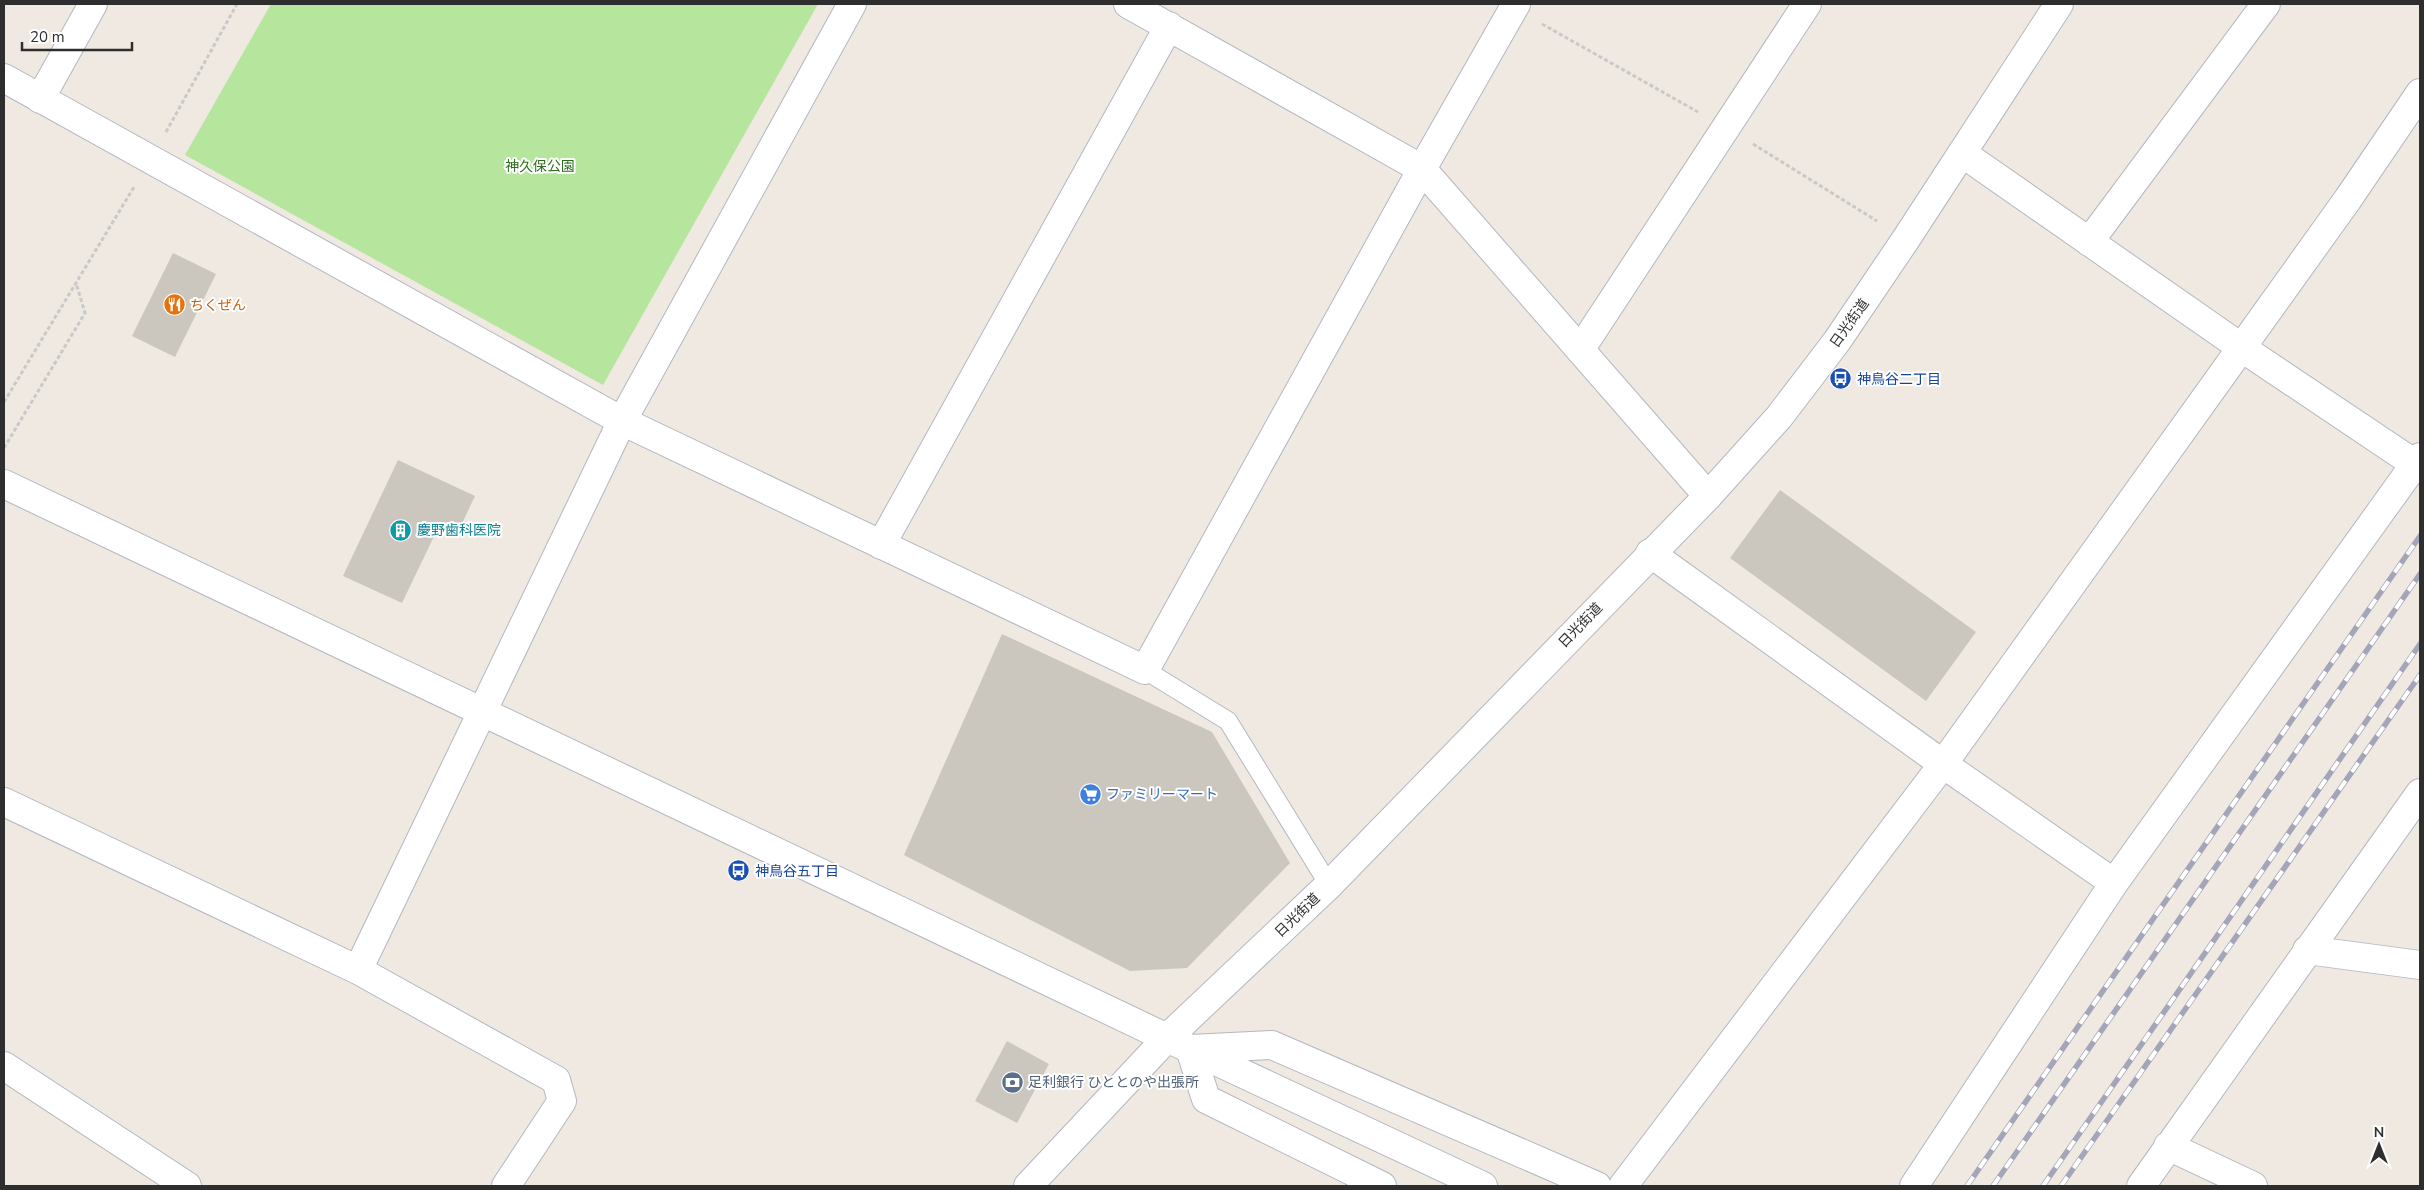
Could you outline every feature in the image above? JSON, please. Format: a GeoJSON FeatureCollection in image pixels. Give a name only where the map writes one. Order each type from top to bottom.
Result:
{"type":"FeatureCollection","features":[{"type":"Feature","properties":{"kind":"street"},"geometry":{"type":"LineString","coordinates":[[40,99],[92,4]]}},
{"type":"Feature","properties":{"kind":"street"},"geometry":{"type":"LineString","coordinates":[[358,970],[622,421],[852,4]]}},
{"type":"Feature","properties":{"kind":"street"},"geometry":{"type":"LineString","coordinates":[[1128,4],[1422,169],[1708,496]]}},
{"type":"Feature","properties":{"kind":"street"},"geometry":{"type":"LineString","coordinates":[[4,79],[622,421],[1145,670],[1422,169],[1516,4]]}},
{"type":"Feature","properties":{"kind":"street"},"geometry":{"type":"LineString","coordinates":[[1580,350],[1807,4]]}},
{"type":"Feature","properties":{"kind":"street","name":"日光街道"},"geometry":{"type":"LineString","coordinates":[[1028,1186],[1179,1044],[1329,885],[1650,553],[1708,496],[1779,417],[1837,341],[2060,4]]}},
{"type":"Feature","properties":{"kind":"street"},"geometry":{"type":"LineString","coordinates":[[2089,242],[2266,4]]}},
{"type":"Feature","properties":{"kind":"street"},"geometry":{"type":"LineString","coordinates":[[881,545],[1168,26]]}},
{"type":"Feature","properties":{"kind":"street"},"geometry":{"type":"LineString","coordinates":[[1624,1186],[1943,764],[2242,348],[2420,94]]}},
{"type":"Feature","properties":{"kind":"street"},"geometry":{"type":"LineString","coordinates":[[1914,1186],[2114,883],[2418,460],[2242,348],[1962,153]]}},
{"type":"Feature","properties":{"kind":"street"},"geometry":{"type":"LineString","coordinates":[[4,484],[1179,1044],[1483,1186]]}},
{"type":"Feature","properties":{"kind":"street"},"geometry":{"type":"LineString","coordinates":[[1650,553],[1943,764],[2114,883]]}},
{"type":"Feature","properties":{"kind":"street"},"geometry":{"type":"LineString","coordinates":[[2141,1186],[2420,793]]}},
{"type":"Feature","properties":{"kind":"street"},"geometry":{"type":"LineString","coordinates":[[4,802],[358,970],[556,1080],[562,1101],[506,1186]]}},
{"type":"Feature","properties":{"kind":"street"},"geometry":{"type":"LineString","coordinates":[[2307,950],[2420,965]]}},
{"type":"Feature","properties":{"kind":"street"},"geometry":{"type":"LineString","coordinates":[[1179,1044],[1206,1099],[1382,1186]]}},
{"type":"Feature","properties":{"kind":"street"},"geometry":{"type":"LineString","coordinates":[[1179,1044],[1272,1045],[1597,1186]]}},
{"type":"Feature","properties":{"kind":"street"},"geometry":{"type":"LineString","coordinates":[[4,1066],[187,1186]]}},
{"type":"Feature","properties":{"kind":"street"},"geometry":{"type":"LineString","coordinates":[[2168,1146],[2254,1186]]}},
{"type":"Feature","properties":{"kind":"lane"},"geometry":{"type":"LineString","coordinates":[[1145,670],[1228,722],[1329,885]]}},
{"type":"Feature","properties":{"kind":"path"},"geometry":{"type":"LineString","coordinates":[[4,402],[150,160],[237,4]]}},
{"type":"Feature","properties":{"kind":"path"},"geometry":{"type":"LineString","coordinates":[[4,448],[85,313],[76,282]]}},
{"type":"Feature","properties":{"kind":"green space","name":"神久保公園"},"geometry":{"type":"Polygon","coordinates":[[[271,4],[818,4],[603,385],[185,155],[271,4]]]}},
{"type":"Feature","properties":{"kind":"building","name":"ちくぜん"},"geometry":{"type":"Polygon","coordinates":[[[173,253],[216,274],[175,357],[132,336],[173,253]]]}},
{"type":"Feature","properties":{"kind":"building","name":"慶野歯科医院"},"geometry":{"type":"Polygon","coordinates":[[[398,460],[475,496],[457,534],[439,526],[402,603],[343,576],[398,460]]]}},
{"type":"Feature","properties":{"kind":"building"},"geometry":{"type":"Polygon","coordinates":[[[1780,490],[1976,632],[1926,701],[1730,558],[1780,490]]]}},
{"type":"Feature","properties":{"kind":"building","name":"ファミリーマート"},"geometry":{"type":"Polygon","coordinates":[[[1002,634],[1212,732],[1290,863],[1187,968],[1130,971],[904,855],[1002,634]]]}},
{"type":"Feature","properties":{"kind":"building","name":"足利銀行 ひととのや出張所"},"geometry":{"type":"Polygon","coordinates":[[[1007,1041],[1049,1064],[1017,1123],[975,1101],[1007,1041]]]}},
{"type":"Feature","properties":{"kind":"railway"},"geometry":{"type":"LineString","coordinates":[[1967,1186],[2420,536]]}},
{"type":"Feature","properties":{"kind":"railway"},"geometry":{"type":"LineString","coordinates":[[1993,1186],[2420,574]]}},
{"type":"Feature","properties":{"kind":"railway"},"geometry":{"type":"LineString","coordinates":[[2043,1186],[2420,644]]}},
{"type":"Feature","properties":{"kind":"railway"},"geometry":{"type":"LineString","coordinates":[[2061,1186],[2420,675]]}},
{"type":"Feature","properties":{"kind":"place","name":"ちくぜん"},"geometry":{"type":"Point","coordinates":[174,305]}},
{"type":"Feature","properties":{"kind":"place","name":"神鳥谷二丁目"},"geometry":{"type":"Point","coordinates":[1841,379]}},
{"type":"Feature","properties":{"kind":"place","name":"慶野歯科医院"},"geometry":{"type":"Point","coordinates":[401,530]}},
{"type":"Feature","properties":{"kind":"place","name":"ファミリーマート"},"geometry":{"type":"Point","coordinates":[1090,794]}},
{"type":"Feature","properties":{"kind":"place","name":"神鳥谷五丁目"},"geometry":{"type":"Point","coordinates":[739,871]}},
{"type":"Feature","properties":{"kind":"place","name":"足利銀行 ひととのや出張所"},"geometry":{"type":"Point","coordinates":[1012,1082]}}]}
